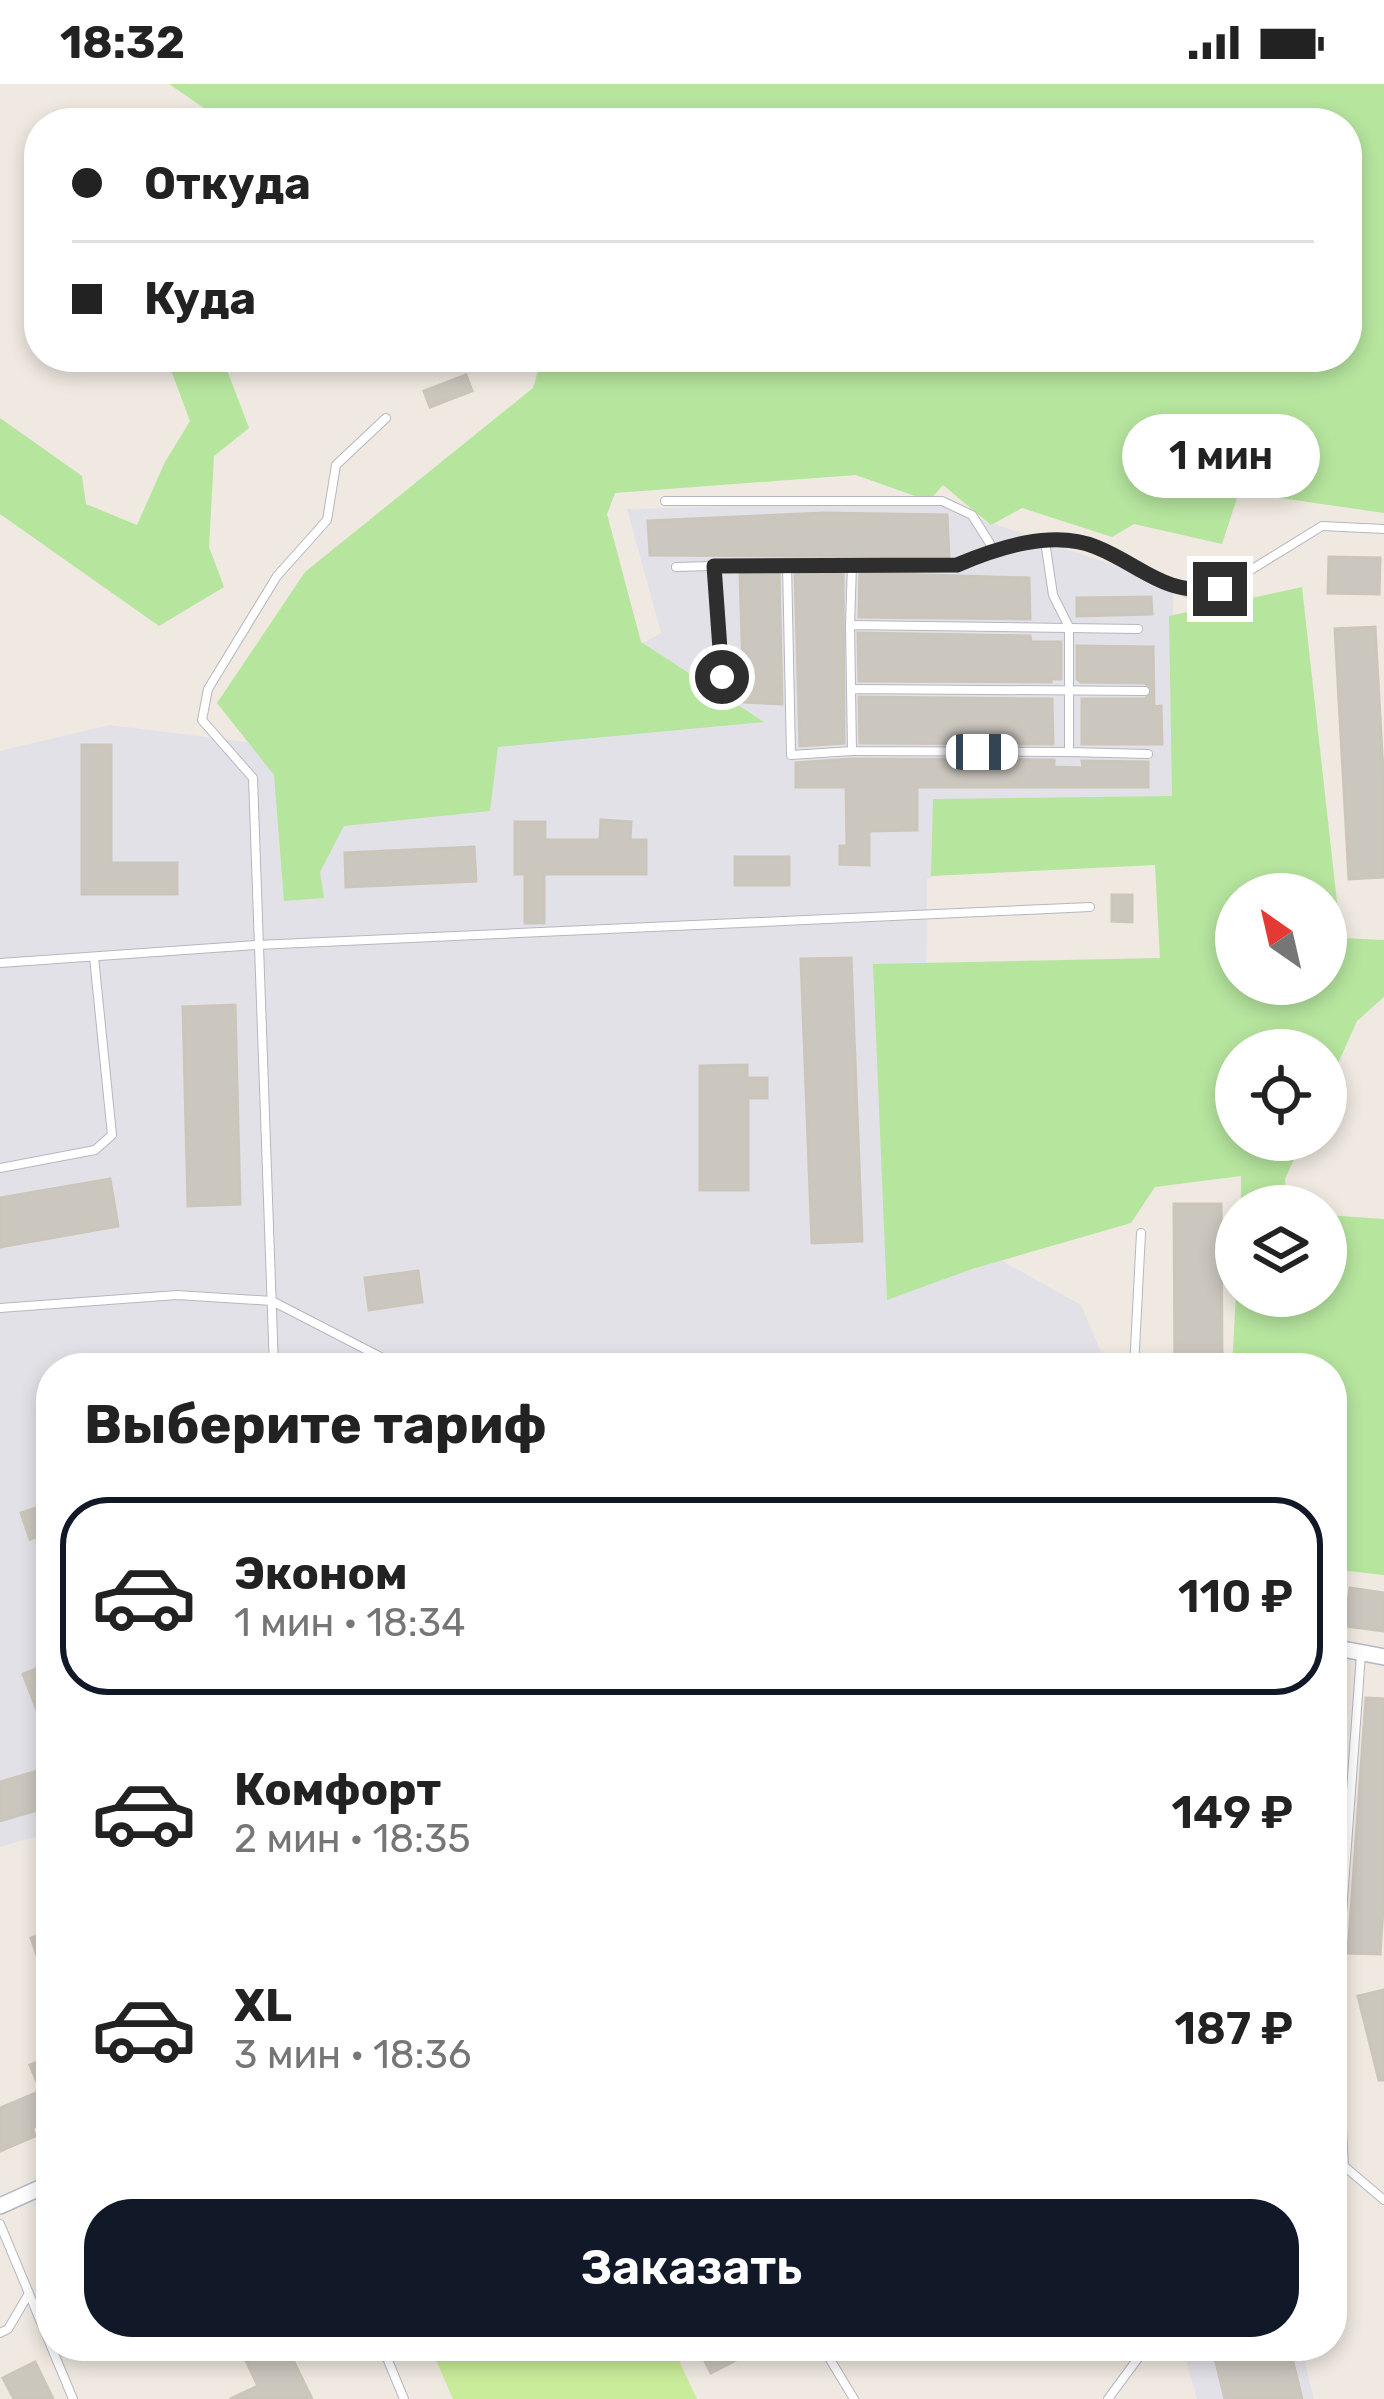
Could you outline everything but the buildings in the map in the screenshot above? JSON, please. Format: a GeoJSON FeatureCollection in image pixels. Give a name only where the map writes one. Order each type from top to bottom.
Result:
{"type":"FeatureCollection","features":[{"type":"Feature","properties":{"kind":"street"},"geometry":{"type":"LineString","coordinates":[[1347,1650],[1384,1657]]}},
{"type":"Feature","properties":{"kind":"street"},"geometry":{"type":"LineString","coordinates":[[0,2206],[36,2190]]}},
{"type":"Feature","properties":{"kind":"lane"},"geometry":{"type":"LineString","coordinates":[[274,1353],[253,778],[202,720],[208,689],[277,576],[327,520],[336,465],[386,418]]}},
{"type":"Feature","properties":{"kind":"lane"},"geometry":{"type":"LineString","coordinates":[[665,501],[942,501],[972,515],[994,550]]}},
{"type":"Feature","properties":{"kind":"lane"},"geometry":{"type":"LineString","coordinates":[[676,568],[957,565],[994,550],[1045,541],[1094,545],[1138,572],[1188,592],[1220,589],[1322,526],[1384,529]]}},
{"type":"Feature","properties":{"kind":"lane"},"geometry":{"type":"LineString","coordinates":[[1045,541],[1053,595],[1069,627],[1069,752]]}},
{"type":"Feature","properties":{"kind":"lane"},"geometry":{"type":"LineString","coordinates":[[787,564],[791,755],[852,751],[1148,754]]}},
{"type":"Feature","properties":{"kind":"lane"},"geometry":{"type":"LineString","coordinates":[[852,564],[852,751]]}},
{"type":"Feature","properties":{"kind":"lane"},"geometry":{"type":"LineString","coordinates":[[714,566],[722,677]]}},
{"type":"Feature","properties":{"kind":"lane"},"geometry":{"type":"LineString","coordinates":[[850,625],[1138,628]]}},
{"type":"Feature","properties":{"kind":"lane"},"geometry":{"type":"LineString","coordinates":[[851,689],[1145,692]]}},
{"type":"Feature","properties":{"kind":"lane"},"geometry":{"type":"LineString","coordinates":[[0,963],[257,945],[1090,907]]}},
{"type":"Feature","properties":{"kind":"lane"},"geometry":{"type":"LineString","coordinates":[[0,1168],[95,1150],[112,1135],[94,957]]}},
{"type":"Feature","properties":{"kind":"lane"},"geometry":{"type":"LineString","coordinates":[[1135,1353],[1141,1233]]}},
{"type":"Feature","properties":{"kind":"lane"},"geometry":{"type":"LineString","coordinates":[[0,1308],[177,1295],[272,1301],[373,1353]]}},
{"type":"Feature","properties":{"kind":"lane"},"geometry":{"type":"LineString","coordinates":[[1347,1844],[1361,1652]]}},
{"type":"Feature","properties":{"kind":"lane"},"geometry":{"type":"LineString","coordinates":[[1347,2169],[1384,2200]]}},
{"type":"Feature","properties":{"kind":"lane"},"geometry":{"type":"LineString","coordinates":[[0,2224],[36,2313]]}},
{"type":"Feature","properties":{"kind":"lane"},"geometry":{"type":"LineString","coordinates":[[0,2333],[8,2329],[29,2294]]}},
{"type":"Feature","properties":{"kind":"lane"},"geometry":{"type":"LineString","coordinates":[[54,2361],[73,2399]]}},
{"type":"Feature","properties":{"kind":"lane"},"geometry":{"type":"LineString","coordinates":[[388,2361],[404,2399]]}},
{"type":"Feature","properties":{"kind":"lane"},"geometry":{"type":"LineString","coordinates":[[831,2361],[854,2399]]}},
{"type":"Feature","properties":{"kind":"lane"},"geometry":{"type":"LineString","coordinates":[[1108,2399],[1136,2361]]}},
{"type":"Feature","properties":{"kind":"shaded area"},"geometry":{"type":"Polygon","coordinates":[[[929,501],[1173,586],[1173,797],[927,879],[926,1218],[1081,1305],[1102,1353],[36,1353],[36,1836],[0,1847],[0,751],[109,725],[424,764],[661,633],[627,509],[929,501]]]}},
{"type":"Feature","properties":{"kind":"shaded area"},"geometry":{"type":"Polygon","coordinates":[[[1186,2361],[1305,2361],[1314,2399],[1197,2399],[1186,2361]]]}},
{"type":"Feature","properties":{"kind":"green space"},"geometry":{"type":"Polygon","coordinates":[[[169,84],[1384,84],[1384,513],[1239,492],[1222,544],[1134,524],[1112,537],[1022,508],[991,525],[943,485],[929,501],[856,475],[615,493],[607,514],[641,642],[764,722],[498,747],[490,811],[344,826],[320,872],[324,898],[284,901],[274,775],[217,703],[305,572],[533,388],[538,372],[1362,372],[1362,108],[204,108],[169,84]]]}},
{"type":"Feature","properties":{"kind":"green space"},"geometry":{"type":"Polygon","coordinates":[[[172,372],[228,372],[249,428],[214,456],[209,547],[224,587],[159,626],[0,514],[0,418],[82,476],[86,504],[137,525],[165,462],[190,421],[172,372]]]}},
{"type":"Feature","properties":{"kind":"green space"},"geometry":{"type":"Polygon","coordinates":[[[1302,587],[1334,873],[1215,873],[1215,1005],[1347,1005],[1347,938],[1384,940],[1384,997],[1357,1021],[1347,1043],[1347,1029],[1215,1029],[1215,1161],[1293,1161],[1285,1185],[1241,1185],[1241,1176],[1155,1187],[1131,1223],[972,1269],[887,1300],[873,964],[1160,958],[1155,865],[931,876],[933,799],[1172,796],[1169,616],[1302,587]]]}},
{"type":"Feature","properties":{"kind":"green space"},"geometry":{"type":"Polygon","coordinates":[[[1347,1216],[1384,1219],[1384,1575],[1347,1571],[1347,1353],[1233,1353],[1235,1317],[1347,1317],[1347,1216]]]}},
{"type":"Feature","properties":{"kind":"green space"},"geometry":{"type":"Polygon","coordinates":[[[437,2361],[679,2361],[697,2399],[453,2399],[437,2361]]]}},
{"type":"Feature","properties":{"kind":"route"},"geometry":{"type":"LineString","coordinates":[[722,677],[714,566],[957,565],[994,550],[1045,541],[1094,545],[1138,572],[1188,592],[1220,589]]}}]}
